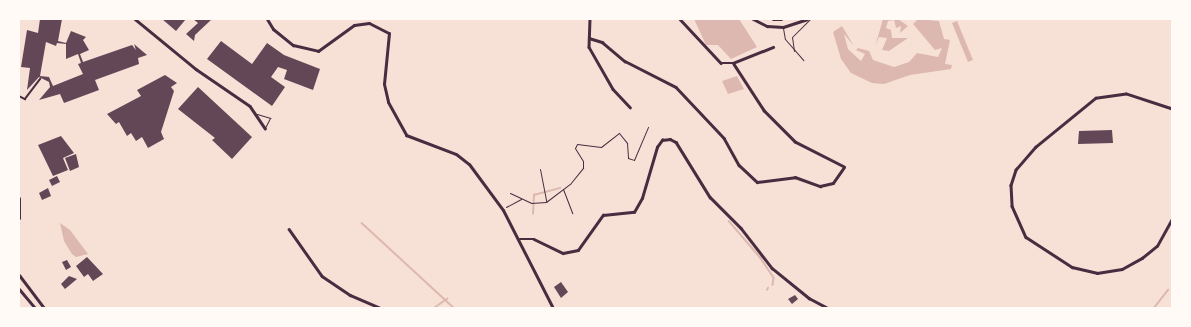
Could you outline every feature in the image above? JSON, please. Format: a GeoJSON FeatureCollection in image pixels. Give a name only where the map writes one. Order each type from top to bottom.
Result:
{"type":"FeatureCollection","features":[{"type":"Feature","properties":{"kind":"street"},"geometry":{"type":"LineString","coordinates":[[135,19],[256,115],[265,128]]}},
{"type":"Feature","properties":{"kind":"street"},"geometry":{"type":"LineString","coordinates":[[267,19],[273,29],[293,44],[318,51],[354,25],[368,23],[389,33],[384,84],[388,102],[406,135],[456,154],[469,164],[520,239],[554,308]]}},
{"type":"Feature","properties":{"kind":"street"},"geometry":{"type":"LineString","coordinates":[[590,19],[589,47],[613,89],[630,106]]}},
{"type":"Feature","properties":{"kind":"street"},"geometry":{"type":"LineString","coordinates":[[680,19],[721,62],[733,63],[774,47]]}},
{"type":"Feature","properties":{"kind":"street"},"geometry":{"type":"LineString","coordinates":[[753,19],[767,26],[783,27],[808,19]]}},
{"type":"Feature","properties":{"kind":"street"},"geometry":{"type":"LineString","coordinates":[[773,19],[782,19]]}},
{"type":"Feature","properties":{"kind":"street"},"geometry":{"type":"LineString","coordinates":[[589,38],[602,42],[625,61],[676,87],[724,138],[739,164],[757,182],[795,177],[820,186],[833,183],[844,170],[843,166],[795,142],[764,111],[734,65]]}},
{"type":"Feature","properties":{"kind":"street"},"geometry":{"type":"LineString","coordinates":[[19,96],[24,99],[40,79]]}},
{"type":"Feature","properties":{"kind":"street"},"geometry":{"type":"LineString","coordinates":[[1172,109],[1126,94],[1096,98],[1036,147],[1016,170],[1010,185],[1012,206],[1026,237],[1044,252],[1084,270],[1122,269],[1157,246],[1172,219]]}},
{"type":"Feature","properties":{"kind":"street"},"geometry":{"type":"LineString","coordinates":[[520,239],[534,239],[563,254],[578,250],[603,215],[634,212],[642,198],[657,147],[662,140],[670,139],[676,142],[710,197],[741,228],[772,268],[809,298],[828,308]]}},
{"type":"Feature","properties":{"kind":"street"},"geometry":{"type":"LineString","coordinates":[[19,198],[19,218]]}},
{"type":"Feature","properties":{"kind":"street"},"geometry":{"type":"LineString","coordinates":[[289,229],[322,276],[350,295],[380,308]]}},
{"type":"Feature","properties":{"kind":"street"},"geometry":{"type":"LineString","coordinates":[[19,275],[44,308]]}},
{"type":"Feature","properties":{"kind":"street"},"geometry":{"type":"LineString","coordinates":[[19,289],[35,308]]}},
{"type":"Feature","properties":{"kind":"lane"},"geometry":{"type":"LineString","coordinates":[[782,19],[783,27],[794,52],[803,60]]}},
{"type":"Feature","properties":{"kind":"lane"},"geometry":{"type":"LineString","coordinates":[[794,52],[792,37],[808,19]]}},
{"type":"Feature","properties":{"kind":"lane"},"geometry":{"type":"LineString","coordinates":[[256,115],[268,115],[270,122],[265,128]]}},
{"type":"Feature","properties":{"kind":"path"},"geometry":{"type":"LineString","coordinates":[[510,193],[530,203],[546,202],[562,189],[583,166],[576,144],[601,148],[619,133],[627,143],[628,158],[634,160],[648,127]]}},
{"type":"Feature","properties":{"kind":"path"},"geometry":{"type":"LineString","coordinates":[[540,169],[546,202]]}},
{"type":"Feature","properties":{"kind":"path"},"geometry":{"type":"LineString","coordinates":[[562,189],[572,213]]}},
{"type":"Feature","properties":{"kind":"path"},"geometry":{"type":"LineString","coordinates":[[504,208],[522,199]]}},
{"type":"Feature","properties":{"kind":"shaded area"},"geometry":{"type":"Polygon","coordinates":[[[694,19],[739,19],[757,47],[731,59],[718,45],[706,45],[694,19]]]}},
{"type":"Feature","properties":{"kind":"shaded area"},"geometry":{"type":"Polygon","coordinates":[[[883,19],[898,19],[908,26],[900,33],[901,26],[896,28],[894,20],[888,21],[886,28],[891,30],[892,38],[908,38],[889,51],[882,50],[887,38],[879,37],[875,47],[883,19]]]}},
{"type":"Feature","properties":{"kind":"shaded area"},"geometry":{"type":"Polygon","coordinates":[[[918,19],[939,21],[944,39],[950,40],[945,64],[952,65],[951,69],[910,75],[884,84],[872,83],[851,73],[841,59],[833,32],[842,26],[854,46],[844,34],[848,49],[861,61],[865,54],[856,50],[858,48],[869,51],[873,60],[894,67],[909,62],[917,53],[938,57],[942,48],[935,50],[913,24],[918,19]]]}},
{"type":"Feature","properties":{"kind":"shaded area"},"geometry":{"type":"Polygon","coordinates":[[[957,21],[973,60],[968,62],[952,23],[957,21]]]}},
{"type":"Feature","properties":{"kind":"shaded area"},"geometry":{"type":"Polygon","coordinates":[[[737,76],[744,89],[728,94],[722,81],[737,76]]]}},
{"type":"Feature","properties":{"kind":"shaded area"},"geometry":{"type":"Polygon","coordinates":[[[60,223],[70,230],[88,254],[76,257],[72,254],[64,241],[60,223]]]}},
{"type":"Feature","properties":{"kind":"building"},"geometry":{"type":"Polygon","coordinates":[[[40,19],[62,19],[58,41],[66,43],[71,31],[86,37],[83,40],[89,50],[80,54],[83,62],[132,45],[136,50],[134,44],[147,55],[138,58],[139,64],[95,80],[99,90],[64,103],[60,94],[39,100],[50,87],[49,82],[39,77],[27,90],[30,68],[21,67],[27,30],[38,33],[40,19]],[[46,42],[40,76],[49,77],[53,86],[83,74],[78,64],[81,63],[78,54],[66,59],[66,44],[57,43],[56,46],[46,42]]]}},
{"type":"Feature","properties":{"kind":"building"},"geometry":{"type":"Polygon","coordinates":[[[162,19],[186,19],[176,31],[162,19]]]}},
{"type":"Feature","properties":{"kind":"building"},"geometry":{"type":"Polygon","coordinates":[[[193,19],[212,19],[195,35],[194,41],[186,34],[198,23],[193,19]]]}},
{"type":"Feature","properties":{"kind":"building"},"geometry":{"type":"Polygon","coordinates":[[[221,41],[252,64],[267,43],[284,55],[320,69],[313,90],[284,79],[287,70],[278,67],[271,77],[285,87],[272,106],[207,59],[221,41]]]}},
{"type":"Feature","properties":{"kind":"building"},"geometry":{"type":"Polygon","coordinates":[[[165,75],[177,83],[171,87],[174,91],[161,132],[164,139],[148,148],[142,137],[136,141],[131,133],[127,136],[119,122],[116,124],[107,114],[141,96],[137,90],[165,75]]]}},
{"type":"Feature","properties":{"kind":"building"},"geometry":{"type":"Polygon","coordinates":[[[198,87],[252,137],[232,159],[212,140],[215,138],[178,109],[198,87]]]}},
{"type":"Feature","properties":{"kind":"building"},"geometry":{"type":"Polygon","coordinates":[[[1112,130],[1113,143],[1078,144],[1079,131],[1112,130]]]}},
{"type":"Feature","properties":{"kind":"building"},"geometry":{"type":"Polygon","coordinates":[[[61,136],[74,153],[63,158],[68,170],[53,176],[38,145],[61,136]]]}},
{"type":"Feature","properties":{"kind":"building"},"geometry":{"type":"Polygon","coordinates":[[[76,154],[79,167],[70,171],[65,158],[76,154]]]}},
{"type":"Feature","properties":{"kind":"building"},"geometry":{"type":"Polygon","coordinates":[[[57,176],[60,182],[52,186],[49,180],[57,176]]]}},
{"type":"Feature","properties":{"kind":"building"},"geometry":{"type":"Polygon","coordinates":[[[48,188],[51,196],[42,200],[39,193],[48,188]]]}},
{"type":"Feature","properties":{"kind":"building"},"geometry":{"type":"Polygon","coordinates":[[[87,257],[103,274],[93,281],[88,274],[84,277],[76,266],[87,257]]]}},
{"type":"Feature","properties":{"kind":"building"},"geometry":{"type":"Polygon","coordinates":[[[67,260],[71,267],[66,270],[62,262],[67,260]]]}},
{"type":"Feature","properties":{"kind":"building"},"geometry":{"type":"Polygon","coordinates":[[[69,276],[77,279],[65,289],[61,284],[69,276]]]}},
{"type":"Feature","properties":{"kind":"building"},"geometry":{"type":"Polygon","coordinates":[[[561,282],[568,292],[561,298],[554,287],[561,282]]]}},
{"type":"Feature","properties":{"kind":"building"},"geometry":{"type":"Polygon","coordinates":[[[795,295],[798,299],[792,304],[788,299],[795,295]]]}},
{"type":"Feature","properties":{"kind":"waterway"},"geometry":{"type":"LineString","coordinates":[[533,214],[534,195],[560,188]]}},
{"type":"Feature","properties":{"kind":"waterway"},"geometry":{"type":"LineString","coordinates":[[729,221],[760,257],[774,278],[773,285]]}},
{"type":"Feature","properties":{"kind":"waterway"},"geometry":{"type":"LineString","coordinates":[[362,223],[454,308]]}},
{"type":"Feature","properties":{"kind":"waterway"},"geometry":{"type":"LineString","coordinates":[[1154,308],[1168,290]]}},
{"type":"Feature","properties":{"kind":"waterway"},"geometry":{"type":"LineString","coordinates":[[434,308],[447,299]]}}]}
